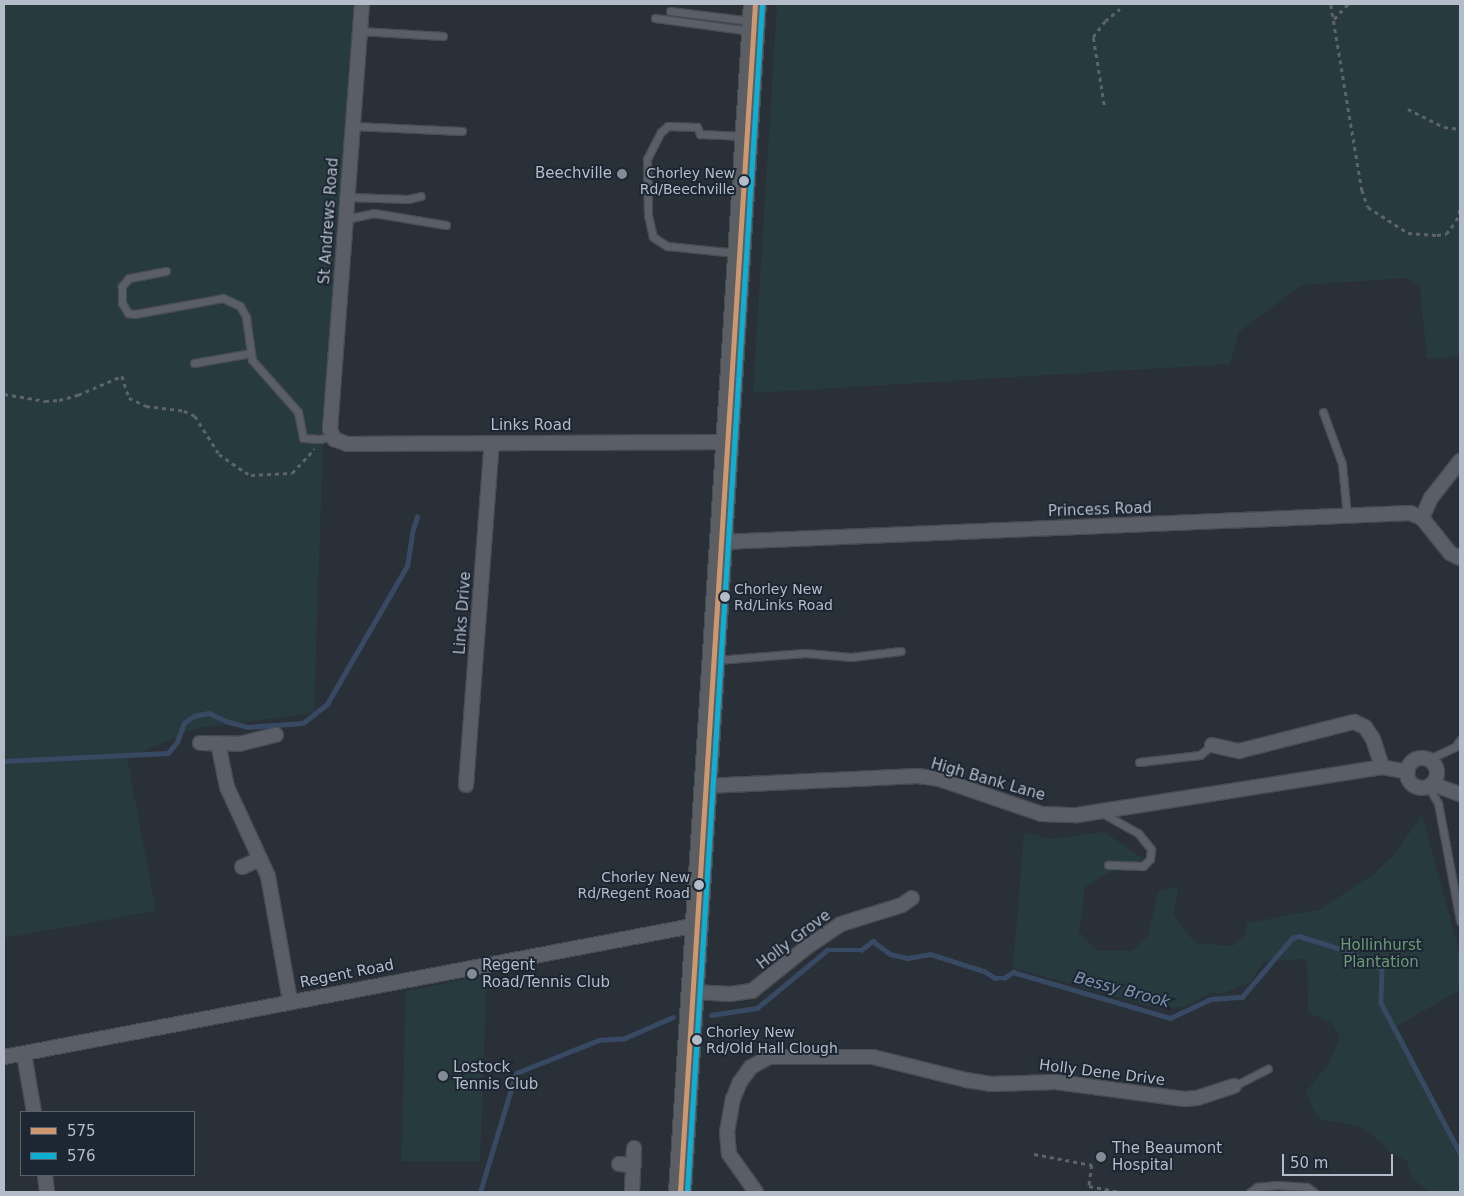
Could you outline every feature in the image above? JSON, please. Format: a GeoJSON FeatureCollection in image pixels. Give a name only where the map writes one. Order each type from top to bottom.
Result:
{"type":"FeatureCollection","features":[{"type":"Feature","properties":{"kind":"highway"},"geometry":{"type":"LineString","coordinates":[[680,1192],[754,19]]}},
{"type":"Feature","properties":{"kind":"street","name":"St Andrews Road"},"geometry":{"type":"LineString","coordinates":[[333,437],[330,429],[362,4]]}},
{"type":"Feature","properties":{"kind":"street","name":"Links Road"},"geometry":{"type":"LineString","coordinates":[[333,437],[347,444],[728,442]]}},
{"type":"Feature","properties":{"kind":"street","name":"Links Drive"},"geometry":{"type":"LineString","coordinates":[[466,785],[492,443]]}},
{"type":"Feature","properties":{"kind":"street"},"geometry":{"type":"LineString","coordinates":[[1460,461],[1430,498],[1422,518],[1450,552],[1460,558]]}},
{"type":"Feature","properties":{"kind":"street","name":"Princess Road"},"geometry":{"type":"LineString","coordinates":[[722,542],[1410,513],[1422,518]]}},
{"type":"Feature","properties":{"kind":"street"},"geometry":{"type":"LineString","coordinates":[[1212,745],[1239,751],[1354,722],[1365,727],[1373,739],[1382,767]]}},
{"type":"Feature","properties":{"kind":"street"},"geometry":{"type":"LineString","coordinates":[[200,743],[239,744],[276,735]]}},
{"type":"Feature","properties":{"kind":"street"},"geometry":{"type":"LineString","coordinates":[[218,743],[227,787],[260,859],[270,886],[290,1002]]}},
{"type":"Feature","properties":{"kind":"street"},"geometry":{"type":"LineString","coordinates":[[1408,772],[1415,760],[1429,760],[1437,771],[1430,785]]}},
{"type":"Feature","properties":{"kind":"street","name":"High Bank Lane"},"geometry":{"type":"LineString","coordinates":[[706,786],[918,776],[940,779],[1041,814],[1077,815],[1382,767],[1408,772],[1414,785],[1430,785],[1460,794]]}},
{"type":"Feature","properties":{"kind":"street"},"geometry":{"type":"LineString","coordinates":[[242,867],[260,859]]}},
{"type":"Feature","properties":{"kind":"street","name":"Holly Grove"},"geometry":{"type":"LineString","coordinates":[[692,992],[730,994],[752,991],[807,947],[841,924],[902,905],[914,896]]}},
{"type":"Feature","properties":{"kind":"street","name":"Regent Road"},"geometry":{"type":"LineString","coordinates":[[4,1057],[697,925]]}},
{"type":"Feature","properties":{"kind":"street"},"geometry":{"type":"LineString","coordinates":[[24,1054],[34,1111]]}},
{"type":"Feature","properties":{"kind":"street","name":"Holly Dene Drive"},"geometry":{"type":"LineString","coordinates":[[756,1192],[729,1154],[727,1132],[733,1099],[740,1082],[751,1067],[769,1057],[873,1057],[966,1080],[991,1084],[1056,1082],[1184,1099],[1197,1098],[1234,1086]]}},
{"type":"Feature","properties":{"kind":"street"},"geometry":{"type":"LineString","coordinates":[[632,1192],[634,1148]]}},
{"type":"Feature","properties":{"kind":"street"},"geometry":{"type":"LineString","coordinates":[[618,1164],[634,1164]]}},
{"type":"Feature","properties":{"kind":"street"},"geometry":{"type":"LineString","coordinates":[[45,1176],[47,1192]]}},
{"type":"Feature","properties":{"kind":"lane"},"geometry":{"type":"LineString","coordinates":[[670,11],[754,19]]}},
{"type":"Feature","properties":{"kind":"lane"},"geometry":{"type":"LineString","coordinates":[[655,18],[754,19]]}},
{"type":"Feature","properties":{"kind":"lane"},"geometry":{"type":"LineString","coordinates":[[360,31],[443,36]]}},
{"type":"Feature","properties":{"kind":"lane"},"geometry":{"type":"LineString","coordinates":[[353,126],[462,132]]}},
{"type":"Feature","properties":{"kind":"lane"},"geometry":{"type":"LineString","coordinates":[[739,253],[667,246],[653,237],[648,216],[647,159],[661,132],[668,126],[697,127],[700,134],[747,136]]}},
{"type":"Feature","properties":{"kind":"lane"},"geometry":{"type":"LineString","coordinates":[[347,197],[408,199],[421,196]]}},
{"type":"Feature","properties":{"kind":"lane"},"geometry":{"type":"LineString","coordinates":[[346,219],[374,213],[446,225]]}},
{"type":"Feature","properties":{"kind":"lane"},"geometry":{"type":"LineString","coordinates":[[166,271],[129,278],[122,286],[122,303],[128,313],[135,314],[223,298],[240,306],[246,317],[251,353],[255,365],[298,412],[304,438],[320,439],[333,437]]}},
{"type":"Feature","properties":{"kind":"lane"},"geometry":{"type":"LineString","coordinates":[[194,363],[251,353]]}},
{"type":"Feature","properties":{"kind":"lane"},"geometry":{"type":"LineString","coordinates":[[1323,412],[1342,464],[1347,516]]}},
{"type":"Feature","properties":{"kind":"lane"},"geometry":{"type":"LineString","coordinates":[[714,660],[805,654],[851,657],[902,651]]}},
{"type":"Feature","properties":{"kind":"lane"},"geometry":{"type":"LineString","coordinates":[[1429,760],[1455,747],[1460,740]]}},
{"type":"Feature","properties":{"kind":"lane"},"geometry":{"type":"LineString","coordinates":[[1139,762],[1195,756],[1212,745]]}},
{"type":"Feature","properties":{"kind":"lane"},"geometry":{"type":"LineString","coordinates":[[1430,785],[1438,803],[1460,921]]}},
{"type":"Feature","properties":{"kind":"lane"},"geometry":{"type":"LineString","coordinates":[[1100,811],[1138,833],[1151,849],[1150,859],[1143,866],[1108,864]]}},
{"type":"Feature","properties":{"kind":"lane"},"geometry":{"type":"LineString","coordinates":[[1234,1086],[1268,1069]]}},
{"type":"Feature","properties":{"kind":"lane"},"geometry":{"type":"LineString","coordinates":[[1250,1192],[1257,1187],[1277,1185],[1307,1187],[1314,1192]]}},
{"type":"Feature","properties":{"kind":"path"},"geometry":{"type":"LineString","coordinates":[[1334,20],[1348,4]]}},
{"type":"Feature","properties":{"kind":"path"},"geometry":{"type":"LineString","coordinates":[[1331,5],[1362,190],[1368,207],[1408,233],[1437,235],[1446,234],[1460,209]]}},
{"type":"Feature","properties":{"kind":"path"},"geometry":{"type":"LineString","coordinates":[[1104,105],[1092,37],[1120,8]]}},
{"type":"Feature","properties":{"kind":"path"},"geometry":{"type":"LineString","coordinates":[[1408,109],[1444,127],[1460,129]]}},
{"type":"Feature","properties":{"kind":"path"},"geometry":{"type":"LineString","coordinates":[[4,394],[44,401],[59,400],[78,395],[122,376],[129,398],[146,406],[184,411],[194,416],[219,454],[233,465],[251,475],[292,473],[319,442],[333,437]]}},
{"type":"Feature","properties":{"kind":"path"},"geometry":{"type":"LineString","coordinates":[[1034,1154],[1092,1165],[1089,1186],[1119,1192]]}},
{"type":"Feature","properties":{"kind":"green space"},"geometry":{"type":"Polygon","coordinates":[[[4,4],[354,4],[323,442],[314,713],[197,728],[127,758],[156,911],[4,938],[4,4]]]}},
{"type":"Feature","properties":{"kind":"green space"},"geometry":{"type":"Polygon","coordinates":[[[777,4],[1460,4],[1460,356],[1427,359],[1420,287],[1408,278],[1302,285],[1239,332],[1230,364],[753,393],[777,4]]]}},
{"type":"Feature","properties":{"kind":"green space","name":"Hollinhurst Plantation"},"geometry":{"type":"Polygon","coordinates":[[[1422,815],[1460,954],[1460,990],[1397,1026],[1460,1149],[1460,1192],[1429,1192],[1413,1179],[1407,1161],[1389,1151],[1380,1141],[1359,1126],[1322,1120],[1313,1110],[1306,1092],[1330,1062],[1340,1036],[1331,1022],[1308,1013],[1307,962],[1304,959],[1263,962],[1250,983],[1223,993],[1210,993],[1184,1007],[1157,1008],[1013,968],[1024,832],[1051,839],[1104,832],[1144,859],[1106,874],[1085,887],[1079,932],[1096,950],[1132,951],[1148,936],[1158,891],[1178,886],[1174,915],[1195,943],[1233,946],[1246,934],[1247,923],[1319,910],[1375,873],[1394,855],[1422,815]]]}},
{"type":"Feature","properties":{"kind":"green space","name":"Lostock Tennis Club"},"geometry":{"type":"Polygon","coordinates":[[[487,975],[480,1161],[401,1161],[406,991],[487,975]]]}},
{"type":"Feature","properties":{"kind":"waterway"},"geometry":{"type":"LineString","coordinates":[[4,761],[168,753],[177,742],[184,723],[194,716],[209,713],[226,721],[248,727],[303,723],[327,704],[407,566],[412,533],[417,517]]}},
{"type":"Feature","properties":{"kind":"waterway","name":"Bessy Brook"},"geometry":{"type":"LineString","coordinates":[[711,1015],[757,1008],[827,950],[861,950],[873,941],[890,954],[908,958],[930,954],[984,971],[995,978],[1004,978],[1013,972],[1170,1018],[1211,999],[1242,997],[1292,938],[1299,936],[1344,950],[1382,969],[1381,1003],[1460,1153]]}},
{"type":"Feature","properties":{"kind":"waterway","name":"Bessy Brook"},"geometry":{"type":"LineString","coordinates":[[480,1192],[516,1073],[599,1040],[625,1038],[673,1017]]}},
{"type":"Feature","properties":{"kind":"transit line","name":"575"},"geometry":{"type":"LineString","coordinates":[[680,1192],[755,4]]}},
{"type":"Feature","properties":{"kind":"transit line","name":"576"},"geometry":{"type":"LineString","coordinates":[[687,1192],[762,4]]}},
{"type":"Feature","properties":{"kind":"place","name":"Beechville"},"geometry":{"type":"Point","coordinates":[622,174]}},
{"type":"Feature","properties":{"kind":"place","name":"Chorley New Rd/Beechville"},"geometry":{"type":"Point","coordinates":[744,181]}},
{"type":"Feature","properties":{"kind":"place","name":"Chorley New Rd/Links Road"},"geometry":{"type":"Point","coordinates":[725,597]}},
{"type":"Feature","properties":{"kind":"place","name":"Chorley New Rd/Regent Road"},"geometry":{"type":"Point","coordinates":[699,885]}},
{"type":"Feature","properties":{"kind":"place","name":"Regent Road/Tennis Club"},"geometry":{"type":"Point","coordinates":[472,974]}},
{"type":"Feature","properties":{"kind":"place","name":"Chorley New Rd/Old Hall Clough"},"geometry":{"type":"Point","coordinates":[697,1040]}},
{"type":"Feature","properties":{"kind":"place","name":"Lostock Tennis Club"},"geometry":{"type":"Point","coordinates":[443,1076]}},
{"type":"Feature","properties":{"kind":"place","name":"The Beaumont Hospital"},"geometry":{"type":"Point","coordinates":[1101,1157]}}]}
